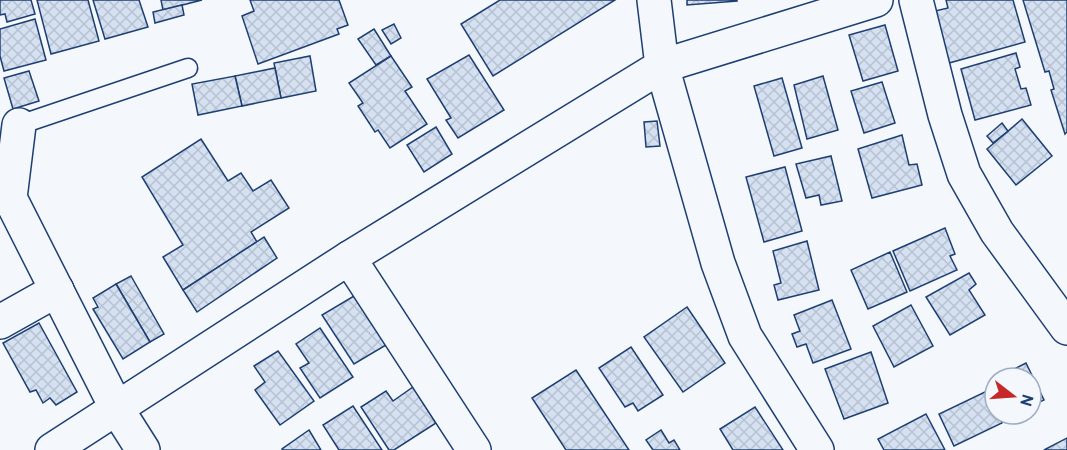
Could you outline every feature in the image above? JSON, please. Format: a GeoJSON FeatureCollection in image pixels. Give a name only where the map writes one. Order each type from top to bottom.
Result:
{"type":"FeatureCollection","features":[{"type":"Feature","properties":{"kind":"street"},"geometry":{"type":"LineString","coordinates":[[654,0],[662,66],[718,263],[745,336],[817,450]]}},
{"type":"Feature","properties":{"kind":"street"},"geometry":{"type":"LineString","coordinates":[[52,450],[349,258],[662,66],[876,0]]}},
{"type":"Feature","properties":{"kind":"street"},"geometry":{"type":"LineString","coordinates":[[916,0],[945,115],[964,174],[997,232],[1067,328]]}},
{"type":"Feature","properties":{"kind":"street"},"geometry":{"type":"LineString","coordinates":[[18,125],[10,198],[117,410],[143,450]]}},
{"type":"Feature","properties":{"kind":"street"},"geometry":{"type":"LineString","coordinates":[[349,258],[474,450]]}},
{"type":"Feature","properties":{"kind":"street"},"geometry":{"type":"LineString","coordinates":[[0,322],[57,290]]}},
{"type":"Feature","properties":{"kind":"lane"},"geometry":{"type":"LineString","coordinates":[[18,125],[188,68]]}},
{"type":"Feature","properties":{"kind":"building"},"geometry":{"type":"Polygon","coordinates":[[[0,0],[31,0],[35,14],[7,22],[5,14],[0,15],[0,0]]]}},
{"type":"Feature","properties":{"kind":"building"},"geometry":{"type":"Polygon","coordinates":[[[37,0],[88,0],[99,41],[51,54],[37,0]]]}},
{"type":"Feature","properties":{"kind":"building"},"geometry":{"type":"Polygon","coordinates":[[[93,0],[139,0],[148,27],[105,39],[93,0]]]}},
{"type":"Feature","properties":{"kind":"building"},"geometry":{"type":"Polygon","coordinates":[[[161,0],[202,0],[163,10],[161,0]]]}},
{"type":"Feature","properties":{"kind":"building"},"geometry":{"type":"Polygon","coordinates":[[[250,0],[339,0],[348,25],[337,29],[339,34],[258,64],[242,16],[254,11],[250,0]]]}},
{"type":"Feature","properties":{"kind":"building"},"geometry":{"type":"Polygon","coordinates":[[[500,0],[615,0],[493,76],[461,24],[500,0]]]}},
{"type":"Feature","properties":{"kind":"building"},"geometry":{"type":"Polygon","coordinates":[[[687,0],[737,0],[737,1],[687,5],[687,0]]]}},
{"type":"Feature","properties":{"kind":"building"},"geometry":{"type":"Polygon","coordinates":[[[946,0],[1013,0],[1025,42],[949,63],[935,11],[948,8],[946,0]]]}},
{"type":"Feature","properties":{"kind":"building"},"geometry":{"type":"Polygon","coordinates":[[[1023,0],[1067,0],[1067,132],[1065,134],[1051,90],[1054,89],[1049,71],[1045,72],[1023,0]]]}},
{"type":"Feature","properties":{"kind":"building"},"geometry":{"type":"Polygon","coordinates":[[[182,5],[184,15],[155,23],[153,12],[182,5]]]}},
{"type":"Feature","properties":{"kind":"building"},"geometry":{"type":"Polygon","coordinates":[[[35,19],[46,60],[4,71],[0,56],[0,29],[35,19]]]}},
{"type":"Feature","properties":{"kind":"building"},"geometry":{"type":"Polygon","coordinates":[[[394,24],[401,38],[391,44],[382,30],[394,24]]]}},
{"type":"Feature","properties":{"kind":"building"},"geometry":{"type":"Polygon","coordinates":[[[885,25],[898,71],[863,81],[849,35],[885,25]]]}},
{"type":"Feature","properties":{"kind":"building"},"geometry":{"type":"Polygon","coordinates":[[[374,29],[391,56],[376,65],[358,39],[374,29]]]}},
{"type":"Feature","properties":{"kind":"building"},"geometry":{"type":"Polygon","coordinates":[[[1016,53],[1020,67],[1015,69],[1021,89],[1026,88],[1031,105],[975,120],[961,69],[1016,53]]]}},
{"type":"Feature","properties":{"kind":"building"},"geometry":{"type":"Polygon","coordinates":[[[469,55],[504,110],[458,138],[446,120],[451,118],[427,79],[469,55]]]}},
{"type":"Feature","properties":{"kind":"building"},"geometry":{"type":"Polygon","coordinates":[[[310,56],[316,91],[281,98],[274,63],[310,56]]]}},
{"type":"Feature","properties":{"kind":"building"},"geometry":{"type":"Polygon","coordinates":[[[391,56],[412,87],[405,91],[427,124],[390,148],[378,130],[375,132],[358,106],[363,103],[349,83],[391,56]]]}},
{"type":"Feature","properties":{"kind":"building"},"geometry":{"type":"Polygon","coordinates":[[[275,68],[281,98],[242,106],[235,76],[275,68]]]}},
{"type":"Feature","properties":{"kind":"building"},"geometry":{"type":"Polygon","coordinates":[[[29,71],[39,101],[13,109],[4,78],[29,71]]]}},
{"type":"Feature","properties":{"kind":"building"},"geometry":{"type":"Polygon","coordinates":[[[235,76],[242,106],[198,115],[192,84],[235,76]]]}},
{"type":"Feature","properties":{"kind":"building"},"geometry":{"type":"Polygon","coordinates":[[[823,76],[838,130],[807,139],[794,85],[823,76]]]}},
{"type":"Feature","properties":{"kind":"building"},"geometry":{"type":"Polygon","coordinates":[[[782,78],[802,148],[774,156],[754,86],[782,78]]]}},
{"type":"Feature","properties":{"kind":"building"},"geometry":{"type":"Polygon","coordinates":[[[882,82],[895,123],[864,133],[851,91],[882,82]]]}},
{"type":"Feature","properties":{"kind":"building"},"geometry":{"type":"Polygon","coordinates":[[[1022,119],[1052,156],[1016,185],[987,149],[1022,119]]]}},
{"type":"Feature","properties":{"kind":"building"},"geometry":{"type":"Polygon","coordinates":[[[657,121],[660,146],[646,147],[644,122],[657,121]]]}},
{"type":"Feature","properties":{"kind":"building"},"geometry":{"type":"Polygon","coordinates":[[[1002,123],[1008,131],[993,143],[987,136],[1002,123]]]}},
{"type":"Feature","properties":{"kind":"building"},"geometry":{"type":"Polygon","coordinates":[[[436,127],[452,154],[424,172],[407,145],[436,127]]]}},
{"type":"Feature","properties":{"kind":"building"},"geometry":{"type":"Polygon","coordinates":[[[902,135],[909,165],[917,164],[922,185],[872,198],[858,149],[902,135]]]}},
{"type":"Feature","properties":{"kind":"building"},"geometry":{"type":"Polygon","coordinates":[[[201,139],[228,181],[241,173],[253,191],[271,180],[289,208],[251,232],[257,242],[183,290],[163,257],[183,245],[142,177],[201,139]]]}},
{"type":"Feature","properties":{"kind":"building"},"geometry":{"type":"Polygon","coordinates":[[[831,156],[842,201],[821,205],[819,195],[806,198],[796,164],[831,156]]]}},
{"type":"Feature","properties":{"kind":"building"},"geometry":{"type":"Polygon","coordinates":[[[785,167],[802,231],[764,242],[746,177],[785,167]]]}},
{"type":"Feature","properties":{"kind":"building"},"geometry":{"type":"Polygon","coordinates":[[[945,228],[955,254],[950,256],[957,270],[910,291],[893,251],[945,228]]]}},
{"type":"Feature","properties":{"kind":"building"},"geometry":{"type":"Polygon","coordinates":[[[264,237],[277,258],[197,312],[183,290],[264,237]]]}},
{"type":"Feature","properties":{"kind":"building"},"geometry":{"type":"Polygon","coordinates":[[[807,241],[819,290],[778,300],[774,285],[781,283],[773,251],[807,241]]]}},
{"type":"Feature","properties":{"kind":"building"},"geometry":{"type":"Polygon","coordinates":[[[890,252],[907,292],[868,309],[851,270],[890,252]]]}},
{"type":"Feature","properties":{"kind":"building"},"geometry":{"type":"Polygon","coordinates":[[[969,273],[976,284],[969,290],[985,315],[950,335],[926,297],[969,273]]]}},
{"type":"Feature","properties":{"kind":"building"},"geometry":{"type":"Polygon","coordinates":[[[131,276],[164,334],[150,342],[116,284],[131,276]]]}},
{"type":"Feature","properties":{"kind":"building"},"geometry":{"type":"Polygon","coordinates":[[[116,284],[150,342],[123,359],[93,309],[98,307],[93,298],[116,284]]]}},
{"type":"Feature","properties":{"kind":"building"},"geometry":{"type":"Polygon","coordinates":[[[354,296],[386,345],[354,364],[322,315],[354,296]]]}},
{"type":"Feature","properties":{"kind":"building"},"geometry":{"type":"Polygon","coordinates":[[[832,300],[851,349],[813,363],[806,344],[797,347],[792,334],[800,331],[794,315],[832,300]]]}},
{"type":"Feature","properties":{"kind":"building"},"geometry":{"type":"Polygon","coordinates":[[[911,305],[933,346],[894,367],[873,326],[911,305]]]}},
{"type":"Feature","properties":{"kind":"building"},"geometry":{"type":"Polygon","coordinates":[[[687,307],[725,363],[683,392],[644,337],[687,307]]]}},
{"type":"Feature","properties":{"kind":"building"},"geometry":{"type":"Polygon","coordinates":[[[39,323],[77,392],[56,405],[50,398],[43,403],[36,390],[30,392],[3,343],[39,323]]]}},
{"type":"Feature","properties":{"kind":"building"},"geometry":{"type":"Polygon","coordinates":[[[320,328],[353,377],[320,398],[300,368],[309,363],[296,344],[320,328]]]}},
{"type":"Feature","properties":{"kind":"building"},"geometry":{"type":"Polygon","coordinates":[[[631,347],[663,395],[638,411],[633,403],[625,407],[599,368],[631,347]]]}},
{"type":"Feature","properties":{"kind":"building"},"geometry":{"type":"Polygon","coordinates":[[[278,351],[314,401],[280,425],[255,390],[265,382],[254,366],[278,351]]]}},
{"type":"Feature","properties":{"kind":"building"},"geometry":{"type":"Polygon","coordinates":[[[871,352],[888,403],[844,419],[825,369],[871,352]]]}},
{"type":"Feature","properties":{"kind":"building"},"geometry":{"type":"Polygon","coordinates":[[[576,370],[629,450],[566,450],[532,398],[576,370]]]}},
{"type":"Feature","properties":{"kind":"building"},"geometry":{"type":"Polygon","coordinates":[[[413,387],[436,423],[394,450],[389,450],[361,407],[386,391],[393,401],[413,387]]]}},
{"type":"Feature","properties":{"kind":"building"},"geometry":{"type":"Polygon","coordinates":[[[983,393],[983,426],[996,426],[954,446],[939,414],[983,393]]]}},
{"type":"Feature","properties":{"kind":"building"},"geometry":{"type":"Polygon","coordinates":[[[353,406],[382,450],[339,450],[323,425],[353,406]]]}},
{"type":"Feature","properties":{"kind":"building"},"geometry":{"type":"Polygon","coordinates":[[[755,407],[783,450],[733,450],[720,429],[755,407]]]}},
{"type":"Feature","properties":{"kind":"building"},"geometry":{"type":"Polygon","coordinates":[[[926,414],[945,450],[884,450],[878,439],[926,414]]]}},
{"type":"Feature","properties":{"kind":"building"},"geometry":{"type":"Polygon","coordinates":[[[309,430],[321,450],[282,450],[282,449],[309,430]]]}},
{"type":"Feature","properties":{"kind":"building"},"geometry":{"type":"Polygon","coordinates":[[[661,430],[669,443],[674,440],[680,450],[653,450],[646,440],[661,430]]]}},
{"type":"Feature","properties":{"kind":"building"},"geometry":{"type":"Polygon","coordinates":[[[1067,438],[1067,450],[1044,450],[1067,438]]]}}]}
